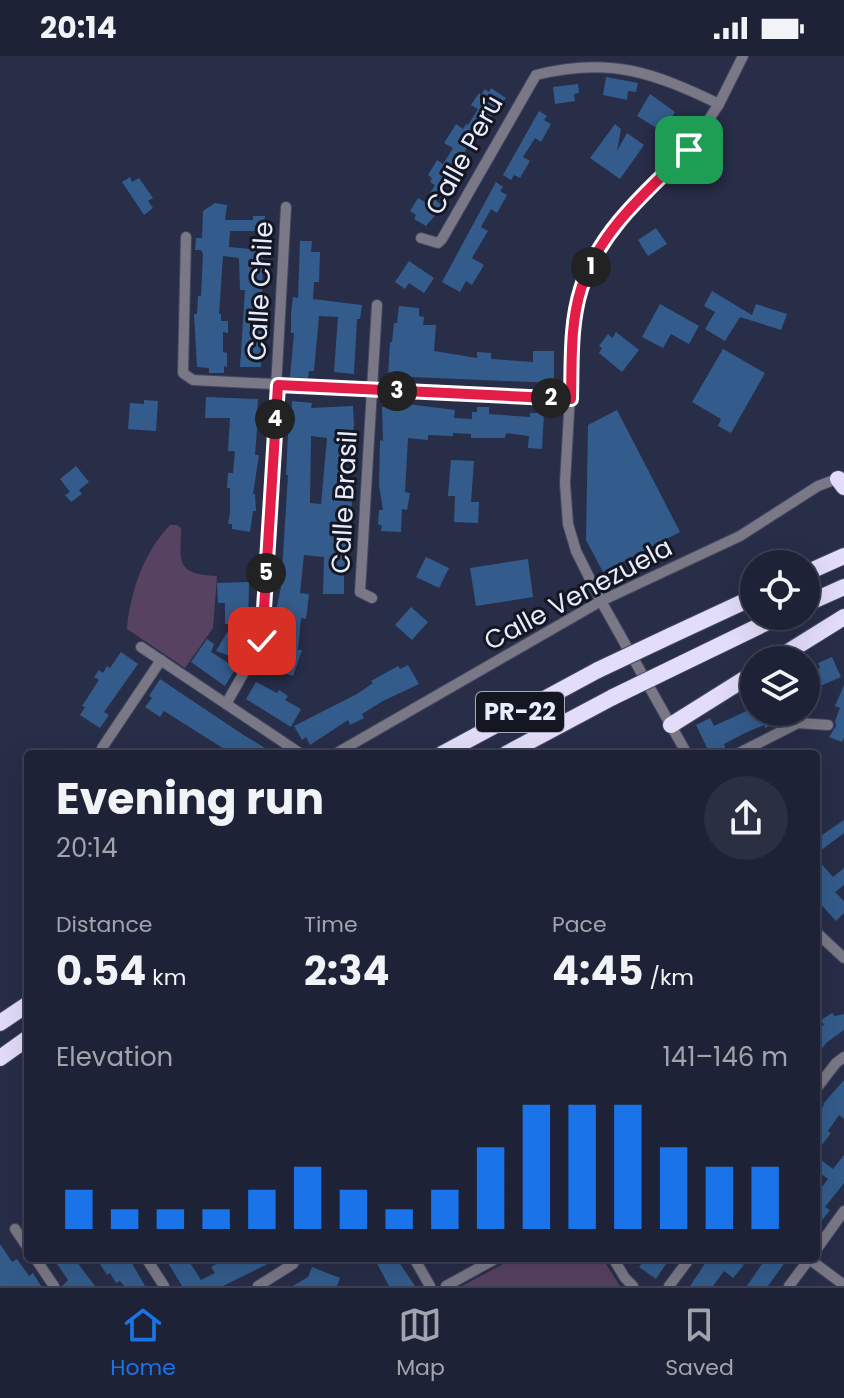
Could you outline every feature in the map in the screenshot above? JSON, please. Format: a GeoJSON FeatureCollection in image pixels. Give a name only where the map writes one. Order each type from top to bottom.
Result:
{"type":"FeatureCollection","features":[{"type":"Feature","properties":{"kind":"highway"},"geometry":{"type":"LineString","coordinates":[[820,567],[844,556]]}},
{"type":"Feature","properties":{"kind":"highway"},"geometry":{"type":"LineString","coordinates":[[820,598],[844,587]]}},
{"type":"Feature","properties":{"kind":"highway","name":"PR-22"},"geometry":{"type":"LineString","coordinates":[[449,750],[598,670],[740,604]]}},
{"type":"Feature","properties":{"kind":"highway"},"geometry":{"type":"LineString","coordinates":[[797,646],[844,617]]}},
{"type":"Feature","properties":{"kind":"highway","name":"PR-22"},"geometry":{"type":"LineString","coordinates":[[514,750],[613,697],[751,630]]}},
{"type":"Feature","properties":{"kind":"highway"},"geometry":{"type":"LineString","coordinates":[[671,725],[740,682]]}},
{"type":"Feature","properties":{"kind":"highway"},"geometry":{"type":"LineString","coordinates":[[0,1023],[24,1007]]}},
{"type":"Feature","properties":{"kind":"highway"},"geometry":{"type":"LineString","coordinates":[[0,1058],[24,1041]]}},
{"type":"Feature","properties":{"kind":"street"},"geometry":{"type":"LineString","coordinates":[[685,750],[601,601],[576,551],[568,524],[565,483],[574,325],[581,287],[602,244],[631,207],[689,150],[719,104],[743,56]]}},
{"type":"Feature","properties":{"kind":"street","name":"Calle Perú"},"geometry":{"type":"LineString","coordinates":[[421,238],[438,243],[442,239],[536,75],[553,68],[619,59],[719,104]]}},
{"type":"Feature","properties":{"kind":"street","name":"Calle Chile"},"geometry":{"type":"LineString","coordinates":[[226,704],[262,641],[286,207]]}},
{"type":"Feature","properties":{"kind":"street"},"geometry":{"type":"LineString","coordinates":[[186,237],[183,373],[193,380],[571,399]]}},
{"type":"Feature","properties":{"kind":"street","name":"Calle Brasil"},"geometry":{"type":"LineString","coordinates":[[372,598],[360,592],[377,305]]}},
{"type":"Feature","properties":{"kind":"street","name":"Calle Venezuela"},"geometry":{"type":"LineString","coordinates":[[342,750],[601,601],[740,536],[818,486],[842,481]]}},
{"type":"Feature","properties":{"kind":"street"},"geometry":{"type":"LineString","coordinates":[[141,647],[295,750]]}},
{"type":"Feature","properties":{"kind":"street"},"geometry":{"type":"LineString","coordinates":[[103,750],[161,660]]}},
{"type":"Feature","properties":{"kind":"street"},"geometry":{"type":"LineString","coordinates":[[745,750],[798,723],[828,725]]}},
{"type":"Feature","properties":{"kind":"street"},"geometry":{"type":"LineString","coordinates":[[820,936],[844,958]]}},
{"type":"Feature","properties":{"kind":"street"},"geometry":{"type":"LineString","coordinates":[[820,1084],[844,1057]]}},
{"type":"Feature","properties":{"kind":"street"},"geometry":{"type":"LineString","coordinates":[[820,1244],[844,1211]]}},
{"type":"Feature","properties":{"kind":"street"},"geometry":{"type":"LineString","coordinates":[[15,1229],[24,1242]]}},
{"type":"Feature","properties":{"kind":"street"},"geometry":{"type":"LineString","coordinates":[[38,1262],[54,1286]]}},
{"type":"Feature","properties":{"kind":"street"},"geometry":{"type":"LineString","coordinates":[[149,1262],[164,1286]]}},
{"type":"Feature","properties":{"kind":"street"},"geometry":{"type":"LineString","coordinates":[[258,1286],[294,1262]]}},
{"type":"Feature","properties":{"kind":"street"},"geometry":{"type":"LineString","coordinates":[[416,1262],[430,1286]]}},
{"type":"Feature","properties":{"kind":"street"},"geometry":{"type":"LineString","coordinates":[[446,1286],[490,1262]]}},
{"type":"Feature","properties":{"kind":"street"},"geometry":{"type":"LineString","coordinates":[[615,1262],[633,1286]]}},
{"type":"Feature","properties":{"kind":"street"},"geometry":{"type":"LineString","coordinates":[[669,1286],[687,1262]]}},
{"type":"Feature","properties":{"kind":"street"},"geometry":{"type":"LineString","coordinates":[[789,1286],[807,1262]]}},
{"type":"Feature","properties":{"kind":"street"},"geometry":{"type":"LineString","coordinates":[[815,1262],[844,1285]]}},
{"type":"Feature","properties":{"kind":"shaded area"},"geometry":{"type":"Polygon","coordinates":[[[170,525],[181,528],[181,557],[187,569],[217,576],[213,628],[185,668],[127,629],[131,601],[140,573],[153,547],[170,525]]]}},
{"type":"Feature","properties":{"kind":"shaded area"},"geometry":{"type":"Polygon","coordinates":[[[507,1262],[605,1262],[620,1286],[462,1286],[507,1262]]]}},
{"type":"Feature","properties":{"kind":"building"},"geometry":{"type":"Polygon","coordinates":[[[606,77],[638,83],[636,92],[628,91],[627,100],[603,95],[606,77]]]}},
{"type":"Feature","properties":{"kind":"building"},"geometry":{"type":"Polygon","coordinates":[[[578,84],[579,93],[574,94],[575,101],[555,104],[553,87],[578,84]]]}},
{"type":"Feature","properties":{"kind":"building"},"geometry":{"type":"Polygon","coordinates":[[[491,88],[506,98],[469,145],[457,165],[460,167],[436,201],[443,206],[426,226],[414,219],[416,215],[410,211],[418,198],[425,202],[435,185],[428,175],[437,160],[443,164],[453,148],[444,143],[456,124],[463,129],[468,125],[478,109],[471,105],[479,93],[481,95],[485,89],[489,92],[491,88]]]}},
{"type":"Feature","properties":{"kind":"building"},"geometry":{"type":"Polygon","coordinates":[[[650,94],[675,112],[663,132],[637,116],[650,94]]]}},
{"type":"Feature","properties":{"kind":"building"},"geometry":{"type":"Polygon","coordinates":[[[539,111],[547,116],[544,120],[551,124],[541,142],[535,138],[523,157],[530,161],[520,178],[514,175],[511,180],[503,175],[539,111]]]}},
{"type":"Feature","properties":{"kind":"building"},"geometry":{"type":"Polygon","coordinates":[[[615,124],[621,129],[617,151],[627,133],[644,145],[620,179],[590,158],[615,124]]]}},
{"type":"Feature","properties":{"kind":"building"},"geometry":{"type":"Polygon","coordinates":[[[130,177],[132,182],[139,178],[153,198],[148,201],[153,208],[144,215],[122,182],[130,177]]]}},
{"type":"Feature","properties":{"kind":"building"},"geometry":{"type":"Polygon","coordinates":[[[496,182],[503,187],[500,191],[507,195],[497,213],[491,209],[481,227],[488,231],[472,258],[484,265],[472,285],[466,281],[460,292],[442,282],[496,182]]]}},
{"type":"Feature","properties":{"kind":"building"},"geometry":{"type":"Polygon","coordinates":[[[215,203],[227,205],[225,220],[253,220],[253,216],[265,216],[264,231],[230,231],[229,247],[263,250],[261,367],[240,367],[245,290],[240,290],[239,258],[223,256],[219,314],[221,321],[228,321],[228,333],[223,332],[227,367],[224,366],[224,373],[209,373],[209,368],[197,367],[194,314],[197,314],[198,296],[201,296],[203,254],[201,250],[195,250],[196,238],[202,238],[203,211],[215,203]]]}},
{"type":"Feature","properties":{"kind":"building"},"geometry":{"type":"Polygon","coordinates":[[[656,228],[667,244],[648,256],[638,240],[656,228]]]}},
{"type":"Feature","properties":{"kind":"building"},"geometry":{"type":"Polygon","coordinates":[[[300,241],[312,241],[311,252],[320,252],[319,282],[314,282],[313,299],[362,305],[360,319],[357,319],[354,374],[334,372],[338,317],[319,316],[314,371],[309,371],[308,378],[290,377],[294,333],[291,333],[291,314],[293,297],[298,298],[300,241]]]}},
{"type":"Feature","properties":{"kind":"building"},"geometry":{"type":"Polygon","coordinates":[[[409,261],[434,278],[424,293],[409,283],[405,289],[395,282],[409,261]]]}},
{"type":"Feature","properties":{"kind":"building"},"geometry":{"type":"Polygon","coordinates":[[[712,291],[752,315],[756,304],[787,314],[781,330],[740,317],[725,341],[705,329],[715,312],[704,306],[712,291]]]}},
{"type":"Feature","properties":{"kind":"building"},"geometry":{"type":"Polygon","coordinates":[[[660,304],[699,326],[689,344],[671,334],[663,348],[642,337],[660,304]]]}},
{"type":"Feature","properties":{"kind":"building"},"geometry":{"type":"Polygon","coordinates":[[[399,306],[419,308],[419,316],[424,317],[423,325],[436,325],[434,351],[477,358],[477,352],[491,353],[491,359],[533,362],[533,351],[554,351],[554,383],[388,376],[390,342],[399,306]]]}},
{"type":"Feature","properties":{"kind":"building"},"geometry":{"type":"Polygon","coordinates":[[[616,332],[639,350],[622,372],[599,353],[602,348],[599,346],[608,334],[612,338],[616,332]]]}},
{"type":"Feature","properties":{"kind":"building"},"geometry":{"type":"Polygon","coordinates":[[[723,349],[765,373],[731,433],[718,426],[721,419],[692,402],[723,349]]]}},
{"type":"Feature","properties":{"kind":"building"},"geometry":{"type":"Polygon","coordinates":[[[206,397],[258,399],[260,429],[257,429],[255,455],[259,455],[253,494],[256,511],[253,511],[250,532],[232,529],[232,524],[228,524],[228,473],[233,473],[235,451],[228,451],[230,418],[205,418],[206,397]]]}},
{"type":"Feature","properties":{"kind":"building"},"geometry":{"type":"Polygon","coordinates":[[[144,400],[158,401],[156,431],[128,429],[130,403],[144,404],[144,400]]]}},
{"type":"Feature","properties":{"kind":"building"},"geometry":{"type":"Polygon","coordinates":[[[292,401],[312,403],[311,408],[353,406],[350,459],[345,458],[344,480],[354,481],[349,534],[353,549],[348,548],[347,568],[344,568],[344,594],[323,594],[324,557],[304,555],[300,593],[309,594],[306,619],[301,618],[298,650],[302,650],[293,676],[270,669],[277,656],[280,626],[276,626],[276,611],[281,587],[288,475],[288,434],[282,434],[284,418],[291,419],[292,401]],[[311,436],[310,503],[321,504],[327,438],[311,436]]]}},
{"type":"Feature","properties":{"kind":"building"},"geometry":{"type":"Polygon","coordinates":[[[391,402],[455,410],[454,418],[472,419],[472,412],[477,412],[477,407],[489,407],[489,414],[530,417],[530,413],[544,413],[542,449],[528,448],[529,436],[506,433],[505,438],[471,438],[471,434],[453,433],[453,436],[428,435],[428,440],[408,438],[405,492],[410,493],[407,510],[402,509],[401,532],[381,531],[382,526],[378,524],[379,510],[383,510],[379,485],[382,407],[390,408],[391,402]]]}},
{"type":"Feature","properties":{"kind":"building"},"geometry":{"type":"Polygon","coordinates":[[[617,410],[680,532],[603,572],[586,540],[588,425],[617,410]]]}},
{"type":"Feature","properties":{"kind":"building"},"geometry":{"type":"Polygon","coordinates":[[[451,460],[474,461],[471,502],[479,502],[478,523],[454,522],[455,496],[448,496],[451,460]]]}},
{"type":"Feature","properties":{"kind":"building"},"geometry":{"type":"Polygon","coordinates":[[[76,466],[89,482],[79,490],[82,494],[71,502],[65,495],[70,492],[60,479],[76,466]]]}},
{"type":"Feature","properties":{"kind":"building"},"geometry":{"type":"Polygon","coordinates":[[[426,557],[449,568],[439,588],[416,577],[426,557]]]}},
{"type":"Feature","properties":{"kind":"building"},"geometry":{"type":"Polygon","coordinates":[[[528,559],[533,597],[476,606],[470,568],[528,559]]]}},
{"type":"Feature","properties":{"kind":"building"},"geometry":{"type":"Polygon","coordinates":[[[249,582],[248,631],[251,633],[236,658],[216,651],[232,624],[225,624],[225,603],[218,603],[217,583],[249,582]]]}},
{"type":"Feature","properties":{"kind":"building"},"geometry":{"type":"Polygon","coordinates":[[[411,607],[428,622],[412,640],[395,625],[411,607]]]}},
{"type":"Feature","properties":{"kind":"building"},"geometry":{"type":"Polygon","coordinates":[[[207,639],[214,644],[211,652],[236,668],[225,686],[191,662],[207,639]]]}},
{"type":"Feature","properties":{"kind":"building"},"geometry":{"type":"Polygon","coordinates":[[[121,652],[138,664],[104,712],[109,715],[100,728],[80,715],[85,707],[82,706],[99,680],[94,677],[99,670],[103,673],[107,666],[110,668],[121,652]]]}},
{"type":"Feature","properties":{"kind":"building"},"geometry":{"type":"Polygon","coordinates":[[[832,657],[841,677],[820,686],[820,662],[832,657]]]}},
{"type":"Feature","properties":{"kind":"building"},"geometry":{"type":"Polygon","coordinates":[[[408,665],[419,684],[383,701],[362,714],[364,718],[350,725],[348,720],[310,745],[306,737],[302,740],[294,726],[357,694],[373,683],[371,681],[398,666],[400,669],[408,665]]]}},
{"type":"Feature","properties":{"kind":"building"},"geometry":{"type":"Polygon","coordinates":[[[160,679],[268,750],[226,750],[164,711],[160,717],[145,707],[152,698],[149,696],[160,679]]]}},
{"type":"Feature","properties":{"kind":"building"},"geometry":{"type":"Polygon","coordinates":[[[256,682],[277,693],[279,690],[288,696],[285,700],[301,709],[291,727],[246,699],[256,682]]]}},
{"type":"Feature","properties":{"kind":"building"},"geometry":{"type":"Polygon","coordinates":[[[844,685],[842,742],[829,737],[836,726],[840,708],[835,706],[844,685]]]}},
{"type":"Feature","properties":{"kind":"building"},"geometry":{"type":"Polygon","coordinates":[[[740,714],[740,726],[762,726],[724,744],[725,748],[708,750],[696,725],[710,718],[714,726],[740,714]]]}},
{"type":"Feature","properties":{"kind":"building"},"geometry":{"type":"Polygon","coordinates":[[[844,820],[844,833],[820,851],[820,836],[844,820]]]}},
{"type":"Feature","properties":{"kind":"building"},"geometry":{"type":"Polygon","coordinates":[[[820,862],[833,877],[844,868],[844,885],[835,892],[844,901],[844,913],[836,921],[820,903],[820,862]]]}},
{"type":"Feature","properties":{"kind":"building"},"geometry":{"type":"Polygon","coordinates":[[[832,1013],[835,1016],[844,1014],[844,1030],[820,1051],[820,1028],[824,1025],[821,1020],[832,1013]]]}},
{"type":"Feature","properties":{"kind":"building"},"geometry":{"type":"Polygon","coordinates":[[[844,1080],[844,1119],[839,1115],[820,1148],[820,1111],[844,1080]]]}},
{"type":"Feature","properties":{"kind":"building"},"geometry":{"type":"Polygon","coordinates":[[[844,1155],[844,1183],[825,1207],[830,1210],[820,1223],[820,1190],[828,1179],[820,1173],[820,1159],[833,1169],[844,1155]]]}},
{"type":"Feature","properties":{"kind":"building"},"geometry":{"type":"Polygon","coordinates":[[[0,1244],[12,1262],[17,1259],[29,1276],[33,1273],[41,1286],[0,1286],[0,1244]]]}},
{"type":"Feature","properties":{"kind":"building"},"geometry":{"type":"Polygon","coordinates":[[[56,1262],[77,1262],[95,1286],[62,1286],[68,1280],[56,1262]]]}},
{"type":"Feature","properties":{"kind":"building"},"geometry":{"type":"Polygon","coordinates":[[[99,1262],[131,1262],[145,1286],[124,1286],[120,1281],[116,1283],[110,1273],[107,1275],[99,1262]]]}},
{"type":"Feature","properties":{"kind":"building"},"geometry":{"type":"Polygon","coordinates":[[[167,1262],[190,1262],[201,1280],[215,1273],[211,1267],[220,1262],[272,1262],[223,1286],[182,1286],[167,1262]]]}},
{"type":"Feature","properties":{"kind":"building"},"geometry":{"type":"Polygon","coordinates":[[[376,1262],[399,1262],[415,1286],[389,1286],[376,1262]]]}},
{"type":"Feature","properties":{"kind":"building"},"geometry":{"type":"Polygon","coordinates":[[[643,1262],[667,1262],[656,1279],[639,1267],[643,1262]]]}},
{"type":"Feature","properties":{"kind":"building"},"geometry":{"type":"Polygon","coordinates":[[[740,1262],[744,1265],[733,1278],[724,1271],[713,1286],[690,1286],[707,1263],[740,1262]]]}},
{"type":"Feature","properties":{"kind":"building"},"geometry":{"type":"Polygon","coordinates":[[[763,1262],[785,1262],[768,1286],[747,1286],[763,1262]]]}},
{"type":"Feature","properties":{"kind":"building"},"geometry":{"type":"Polygon","coordinates":[[[312,1267],[340,1278],[337,1286],[293,1286],[308,1277],[312,1267]]]}},
{"type":"Feature","properties":{"kind":"route"},"geometry":{"type":"LineString","coordinates":[[262,641],[278,385],[571,399],[574,325],[581,287],[602,244],[631,207],[689,150]]}}]}
